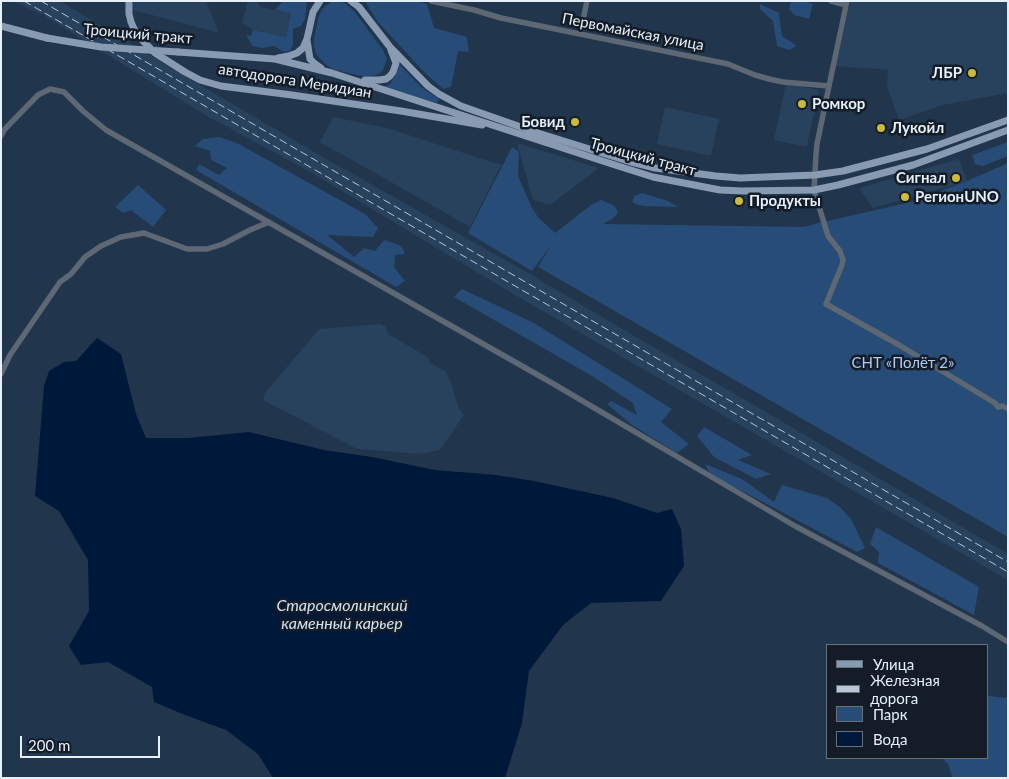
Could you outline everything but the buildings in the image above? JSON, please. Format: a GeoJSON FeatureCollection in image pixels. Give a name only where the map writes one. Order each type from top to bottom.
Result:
{"type":"FeatureCollection","features":[{"type":"Feature","properties":{"kind":"main road","name":"автодорога Меридиан"},"geometry":{"type":"LineString","coordinates":[[129,1],[131,22],[135,31],[144,42],[155,53],[200,80],[222,86],[497,126]]}},
{"type":"Feature","properties":{"kind":"main road"},"geometry":{"type":"LineString","coordinates":[[313,1],[313,12],[307,39],[310,59],[332,73]]}},
{"type":"Feature","properties":{"kind":"main road"},"geometry":{"type":"LineString","coordinates":[[313,12],[320,1]]}},
{"type":"Feature","properties":{"kind":"main road","name":"Троицкий тракт"},"geometry":{"type":"LineString","coordinates":[[355,3],[390,47],[428,86],[461,106],[538,134],[631,162],[670,170],[740,178],[815,175],[843,171],[927,149],[1008,120]]}},
{"type":"Feature","properties":{"kind":"main road","name":"Троицкий тракт"},"geometry":{"type":"LineString","coordinates":[[1,26],[47,38],[101,47],[275,59],[332,73],[653,177],[720,190],[814,190],[913,165],[1008,130]]}},
{"type":"Feature","properties":{"kind":"main road","name":"Троицкий тракт"},"geometry":{"type":"LineString","coordinates":[[275,59],[297,53],[303,48],[307,39]]}},
{"type":"Feature","properties":{"kind":"main road"},"geometry":{"type":"LineString","coordinates":[[347,78],[372,81],[386,79],[393,72],[396,63],[390,47]]}},
{"type":"Feature","properties":{"kind":"street","name":"Первомайская улица"},"geometry":{"type":"LineString","coordinates":[[431,1],[501,18],[728,64],[755,75],[774,80],[828,86]]}},
{"type":"Feature","properties":{"kind":"street"},"geometry":{"type":"LineString","coordinates":[[580,34],[586,1]]}},
{"type":"Feature","properties":{"kind":"street"},"geometry":{"type":"LineString","coordinates":[[831,1],[847,3],[817,144],[814,190],[828,236],[840,251],[843,260],[826,304],[996,403],[998,407],[1003,406],[1008,409]]}},
{"type":"Feature","properties":{"kind":"street"},"geometry":{"type":"LineString","coordinates":[[1,136],[4,130],[38,95],[50,89],[64,92],[106,130],[568,393],[795,526],[1008,642]]}},
{"type":"Feature","properties":{"kind":"street"},"geometry":{"type":"LineString","coordinates":[[1,374],[10,355],[60,282],[71,274],[85,257],[101,246],[121,237],[144,233],[187,249],[207,249],[223,244],[269,222]]}},
{"type":"Feature","properties":{"kind":"shaded area"},"geometry":{"type":"Polygon","coordinates":[[[13,1],[60,1],[316,153],[530,274],[1008,554],[1008,580],[508,291],[312,173],[207,116],[43,15],[13,1]]]}},
{"type":"Feature","properties":{"kind":"shaded area"},"geometry":{"type":"Polygon","coordinates":[[[134,1],[206,1],[219,33],[133,10],[134,1]]]}},
{"type":"Feature","properties":{"kind":"shaded area"},"geometry":{"type":"Polygon","coordinates":[[[248,1],[255,1],[261,7],[291,13],[286,37],[253,30],[242,23],[248,1]]]}},
{"type":"Feature","properties":{"kind":"shaded area"},"geometry":{"type":"Polygon","coordinates":[[[852,1],[1008,1],[1008,93],[943,105],[899,120],[887,87],[888,70],[836,66],[852,1]]]}},
{"type":"Feature","properties":{"kind":"shaded area"},"geometry":{"type":"Polygon","coordinates":[[[786,83],[819,90],[807,147],[774,140],[786,83]]]}},
{"type":"Feature","properties":{"kind":"shaded area"},"geometry":{"type":"Polygon","coordinates":[[[665,107],[719,119],[711,156],[657,144],[665,107]]]}},
{"type":"Feature","properties":{"kind":"shaded area"},"geometry":{"type":"Polygon","coordinates":[[[333,117],[387,128],[501,165],[470,227],[320,142],[333,117]]]}},
{"type":"Feature","properties":{"kind":"shaded area"},"geometry":{"type":"Polygon","coordinates":[[[517,143],[599,168],[550,205],[533,200],[517,143]]]}},
{"type":"Feature","properties":{"kind":"shaded area"},"geometry":{"type":"Polygon","coordinates":[[[959,159],[967,181],[873,208],[859,188],[959,159]]]}},
{"type":"Feature","properties":{"kind":"shaded area"},"geometry":{"type":"Polygon","coordinates":[[[380,324],[386,327],[388,334],[428,357],[430,363],[445,371],[450,380],[459,409],[464,415],[440,450],[421,454],[357,449],[263,400],[265,393],[319,329],[380,324]]]}},
{"type":"Feature","properties":{"kind":"green space"},"geometry":{"type":"Polygon","coordinates":[[[283,1],[307,1],[305,19],[301,26],[293,29],[293,44],[290,51],[284,52],[274,46],[262,48],[252,46],[246,35],[251,36],[253,30],[286,37],[291,13],[275,10],[283,1]]]}},
{"type":"Feature","properties":{"kind":"green space"},"geometry":{"type":"Polygon","coordinates":[[[340,1],[355,12],[383,50],[387,59],[383,70],[379,74],[362,76],[335,70],[326,65],[316,54],[314,38],[319,15],[323,8],[331,2],[340,1]]]}},
{"type":"Feature","properties":{"kind":"green space"},"geometry":{"type":"Polygon","coordinates":[[[365,1],[417,1],[427,4],[434,28],[467,37],[469,52],[458,51],[451,87],[443,89],[423,71],[377,21],[365,1]]]}},
{"type":"Feature","properties":{"kind":"green space"},"geometry":{"type":"Polygon","coordinates":[[[791,1],[813,4],[809,19],[794,15],[789,9],[791,1]]]}},
{"type":"Feature","properties":{"kind":"green space"},"geometry":{"type":"Polygon","coordinates":[[[760,4],[779,13],[782,36],[797,46],[789,50],[777,46],[773,21],[760,9],[760,4]]]}},
{"type":"Feature","properties":{"kind":"green space"},"geometry":{"type":"Polygon","coordinates":[[[399,64],[421,87],[439,99],[437,103],[383,87],[390,84],[398,70],[399,64]]]}},
{"type":"Feature","properties":{"kind":"green space"},"geometry":{"type":"Polygon","coordinates":[[[219,137],[237,143],[365,214],[378,228],[373,237],[327,235],[354,257],[364,248],[375,251],[384,240],[399,245],[405,254],[395,255],[394,267],[405,281],[396,287],[196,170],[199,164],[219,175],[227,168],[211,160],[210,151],[195,146],[203,139],[219,137]]]}},
{"type":"Feature","properties":{"kind":"green space"},"geometry":{"type":"Polygon","coordinates":[[[1008,142],[1008,156],[983,166],[975,164],[972,155],[1008,142]]]}},
{"type":"Feature","properties":{"kind":"green space","name":"СНТ «Полёт 2»"},"geometry":{"type":"Polygon","coordinates":[[[512,147],[519,152],[518,176],[532,208],[538,217],[555,233],[591,205],[601,200],[613,205],[618,213],[603,224],[804,227],[911,202],[1008,163],[1008,537],[538,267],[551,245],[532,271],[468,233],[512,147]]]}},
{"type":"Feature","properties":{"kind":"green space"},"geometry":{"type":"Polygon","coordinates":[[[138,185],[166,210],[153,227],[131,210],[123,213],[115,207],[138,185]]]}},
{"type":"Feature","properties":{"kind":"green space"},"geometry":{"type":"Polygon","coordinates":[[[642,193],[668,201],[678,207],[645,206],[633,203],[634,196],[642,193]]]}},
{"type":"Feature","properties":{"kind":"green space"},"geometry":{"type":"Polygon","coordinates":[[[462,289],[534,323],[672,409],[661,422],[689,444],[677,453],[632,425],[607,404],[611,401],[637,415],[633,403],[592,376],[454,297],[462,289]]]}},
{"type":"Feature","properties":{"kind":"green space"},"geometry":{"type":"Polygon","coordinates":[[[704,427],[752,455],[738,460],[771,474],[756,479],[714,457],[697,436],[704,427]]]}},
{"type":"Feature","properties":{"kind":"green space"},"geometry":{"type":"Polygon","coordinates":[[[705,464],[742,479],[774,502],[782,485],[827,498],[840,507],[851,519],[865,548],[857,552],[710,474],[705,464]]]}},
{"type":"Feature","properties":{"kind":"green space"},"geometry":{"type":"Polygon","coordinates":[[[876,527],[979,587],[974,615],[878,563],[879,552],[870,544],[876,527]]]}},
{"type":"Feature","properties":{"kind":"green space"},"geometry":{"type":"Polygon","coordinates":[[[989,696],[1008,698],[1008,778],[952,777],[948,764],[943,759],[989,759],[989,696]]]}},
{"type":"Feature","properties":{"kind":"water","name":"Старосмолинский каменный карьер"},"geometry":{"type":"Polygon","coordinates":[[[97,338],[121,354],[136,414],[146,438],[188,438],[249,432],[324,450],[372,457],[435,470],[496,475],[534,481],[613,498],[657,513],[672,509],[681,529],[684,566],[661,601],[591,603],[563,625],[529,671],[522,723],[505,778],[273,778],[258,754],[226,730],[154,702],[152,687],[108,662],[81,665],[69,646],[89,611],[88,560],[59,511],[35,496],[44,386],[49,371],[64,362],[76,361],[97,338]]]}},
{"type":"Feature","properties":{"kind":"railway"},"geometry":{"type":"LineString","coordinates":[[24,1],[1008,572]]}},
{"type":"Feature","properties":{"kind":"railway"},"geometry":{"type":"LineString","coordinates":[[41,1],[1008,562]]}},
{"type":"Feature","properties":{"kind":"place","name":"ЛБР"},"geometry":{"type":"Point","coordinates":[972,73]}},
{"type":"Feature","properties":{"kind":"place","name":"Ромкор"},"geometry":{"type":"Point","coordinates":[802,104]}},
{"type":"Feature","properties":{"kind":"place","name":"Бовид"},"geometry":{"type":"Point","coordinates":[575,122]}},
{"type":"Feature","properties":{"kind":"place","name":"Лукойл"},"geometry":{"type":"Point","coordinates":[881,128]}},
{"type":"Feature","properties":{"kind":"place","name":"Сигнал"},"geometry":{"type":"Point","coordinates":[956,178]}},
{"type":"Feature","properties":{"kind":"place","name":"РегионUNO"},"geometry":{"type":"Point","coordinates":[905,197]}},
{"type":"Feature","properties":{"kind":"place","name":"Продукты"},"geometry":{"type":"Point","coordinates":[739,201]}}]}
